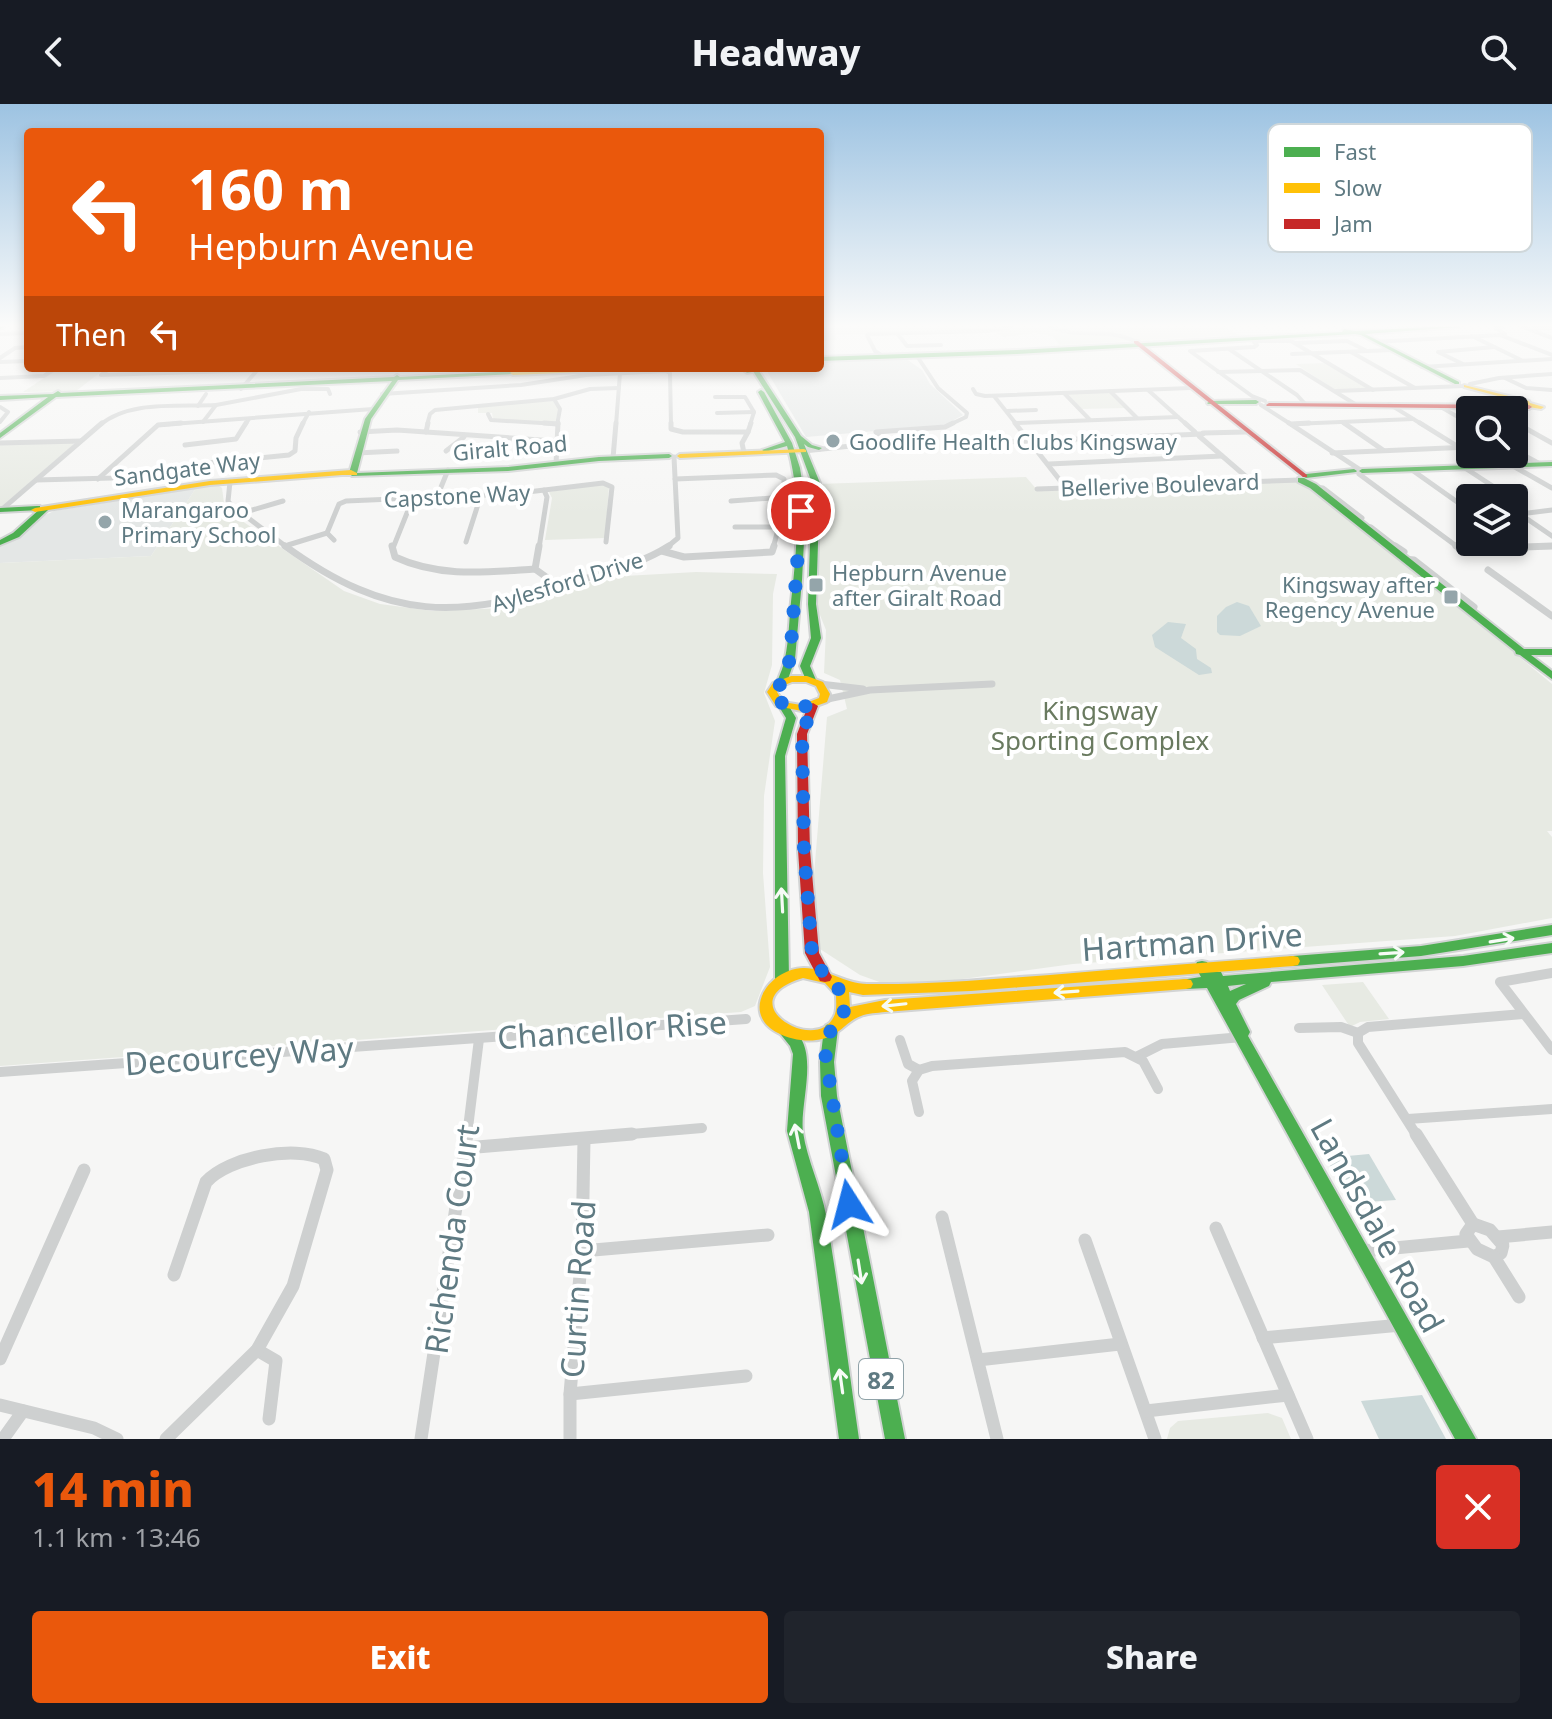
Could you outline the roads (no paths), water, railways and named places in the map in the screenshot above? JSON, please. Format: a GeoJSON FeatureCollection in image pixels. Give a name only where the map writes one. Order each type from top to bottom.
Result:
{"type":"FeatureCollection","features":[{"type":"Feature","properties":{"kind":"main road"},"geometry":{"type":"LineString","coordinates":[[0,397],[33,401],[51,397],[200,389]]}},
{"type":"Feature","properties":{"kind":"main road"},"geometry":{"type":"LineString","coordinates":[[0,397],[203,389]]}},
{"type":"Feature","properties":{"kind":"main road"},"geometry":{"type":"LineString","coordinates":[[350,474],[372,409],[387,389]]}},
{"type":"Feature","properties":{"kind":"main road","name":"82"},"geometry":{"type":"LineString","coordinates":[[761,389],[798,448],[817,495],[812,604],[816,638],[805,666],[825,694],[802,734],[804,850],[812,953],[843,993],[846,1006],[825,1052],[868,1319],[895,1439]]}},
{"type":"Feature","properties":{"kind":"main road"},"geometry":{"type":"LineString","coordinates":[[1192,389],[1551,675]]}},
{"type":"Feature","properties":{"kind":"main road"},"geometry":{"type":"LineString","coordinates":[[1480,389],[1535,407]]}},
{"type":"Feature","properties":{"kind":"main road"},"geometry":{"type":"LineString","coordinates":[[0,436],[51,397]]}},
{"type":"Feature","properties":{"kind":"main road"},"geometry":{"type":"LineString","coordinates":[[0,429],[33,401]]}},
{"type":"Feature","properties":{"kind":"main road"},"geometry":{"type":"LineString","coordinates":[[1208,402],[1330,405]]}},
{"type":"Feature","properties":{"kind":"main road"},"geometry":{"type":"LineString","coordinates":[[1262,403],[1456,407]]}},
{"type":"Feature","properties":{"kind":"main road"},"geometry":{"type":"LineString","coordinates":[[798,448],[821,448]]}},
{"type":"Feature","properties":{"kind":"main road","name":"Giralt Road"},"geometry":{"type":"LineString","coordinates":[[0,511],[40,511],[230,482],[798,448],[809,454],[821,448]]}},
{"type":"Feature","properties":{"kind":"main road","name":"82"},"geometry":{"type":"LineString","coordinates":[[798,448],[796,466],[801,496],[800,531],[790,659],[782,682],[772,692],[791,718],[780,756],[782,978],[772,986],[766,998],[767,1012],[774,1023],[796,1043],[800,1054],[795,1131],[817,1212],[849,1439]]}},
{"type":"Feature","properties":{"kind":"main road"},"geometry":{"type":"LineString","coordinates":[[771,451],[796,466]]}},
{"type":"Feature","properties":{"kind":"main road"},"geometry":{"type":"LineString","coordinates":[[1304,479],[1465,468]]}},
{"type":"Feature","properties":{"kind":"main road"},"geometry":{"type":"LineString","coordinates":[[0,543],[16,535],[40,511]]}},
{"type":"Feature","properties":{"kind":"main road"},"geometry":{"type":"LineString","coordinates":[[1523,654],[1552,652]]}},
{"type":"Feature","properties":{"kind":"main road"},"geometry":{"type":"LineString","coordinates":[[782,682],[816,682]]}},
{"type":"Feature","properties":{"kind":"main road"},"geometry":{"type":"LineString","coordinates":[[783,705],[796,708],[818,703]]}},
{"type":"Feature","properties":{"kind":"main road","name":"Hartman Drive"},"geometry":{"type":"LineString","coordinates":[[830,980],[863,990],[912,990],[1421,951],[1552,930]]}},
{"type":"Feature","properties":{"kind":"main road","name":"Hartman Drive"},"geometry":{"type":"LineString","coordinates":[[835,1026],[856,1011],[885,1006],[1276,978],[1463,961],[1552,948]]}},
{"type":"Feature","properties":{"kind":"main road","name":"Landsdale Road"},"geometry":{"type":"LineString","coordinates":[[1206,966],[1233,1025],[1243,1037],[1466,1439]]}},
{"type":"Feature","properties":{"kind":"main road"},"geometry":{"type":"LineString","coordinates":[[782,978],[803,973],[830,980]]}},
{"type":"Feature","properties":{"kind":"main road"},"geometry":{"type":"LineString","coordinates":[[1230,1002],[1247,989],[1276,978]]}},
{"type":"Feature","properties":{"kind":"main road","name":"Landsdale Road"},"geometry":{"type":"LineString","coordinates":[[1215,982],[1230,1002],[1243,1037]]}},
{"type":"Feature","properties":{"kind":"main road"},"geometry":{"type":"LineString","coordinates":[[785,1031],[809,1036],[835,1026]]}},
{"type":"Feature","properties":{"kind":"street"},"geometry":{"type":"LineString","coordinates":[[0,511],[110,415],[141,409],[216,405],[308,389]]}},
{"type":"Feature","properties":{"kind":"street"},"geometry":{"type":"LineString","coordinates":[[327,389],[330,394]]}},
{"type":"Feature","properties":{"kind":"street"},"geometry":{"type":"LineString","coordinates":[[384,394],[452,389]]}},
{"type":"Feature","properties":{"kind":"street"},"geometry":{"type":"LineString","coordinates":[[426,432],[430,414],[435,410],[554,399],[589,389]]}},
{"type":"Feature","properties":{"kind":"street"},"geometry":{"type":"LineString","coordinates":[[614,457],[619,389]]}},
{"type":"Feature","properties":{"kind":"street"},"geometry":{"type":"LineString","coordinates":[[670,389],[671,429],[674,431],[748,432]]}},
{"type":"Feature","properties":{"kind":"street"},"geometry":{"type":"LineString","coordinates":[[821,448],[879,443],[882,441],[876,432],[945,427],[966,417],[967,413],[940,389]]}},
{"type":"Feature","properties":{"kind":"street"},"geometry":{"type":"LineString","coordinates":[[973,389],[976,394],[994,396],[1163,389]]}},
{"type":"Feature","properties":{"kind":"street"},"geometry":{"type":"LineString","coordinates":[[1198,389],[1206,395],[1208,402]]}},
{"type":"Feature","properties":{"kind":"street"},"geometry":{"type":"LineString","coordinates":[[1243,389],[1456,545]]}},
{"type":"Feature","properties":{"kind":"street"},"geometry":{"type":"LineString","coordinates":[[1288,389],[1306,405]]}},
{"type":"Feature","properties":{"kind":"street"},"geometry":{"type":"LineString","coordinates":[[1332,389],[1355,404]]}},
{"type":"Feature","properties":{"kind":"street"},"geometry":{"type":"LineString","coordinates":[[1335,391],[1403,389]]}},
{"type":"Feature","properties":{"kind":"street"},"geometry":{"type":"LineString","coordinates":[[1148,390],[1250,480]]}},
{"type":"Feature","properties":{"kind":"street"},"geometry":{"type":"LineString","coordinates":[[261,399],[259,396],[264,391]]}},
{"type":"Feature","properties":{"kind":"street"},"geometry":{"type":"LineString","coordinates":[[1110,391],[1137,418]]}},
{"type":"Feature","properties":{"kind":"street"},"geometry":{"type":"LineString","coordinates":[[1064,393],[1090,420]]}},
{"type":"Feature","properties":{"kind":"street"},"geometry":{"type":"LineString","coordinates":[[198,406],[206,394]]}},
{"type":"Feature","properties":{"kind":"street"},"geometry":{"type":"LineString","coordinates":[[994,396],[1066,488]]}},
{"type":"Feature","properties":{"kind":"street"},"geometry":{"type":"LineString","coordinates":[[141,409],[150,397]]}},
{"type":"Feature","properties":{"kind":"street"},"geometry":{"type":"LineString","coordinates":[[715,397],[745,397],[754,412],[742,443],[743,452]]}},
{"type":"Feature","properties":{"kind":"street"},"geometry":{"type":"LineString","coordinates":[[554,399],[560,409],[555,441],[556,463]]}},
{"type":"Feature","properties":{"kind":"street"},"geometry":{"type":"LineString","coordinates":[[1389,404],[1456,445]]}},
{"type":"Feature","properties":{"kind":"street"},"geometry":{"type":"LineString","coordinates":[[203,422],[216,405]]}},
{"type":"Feature","properties":{"kind":"street"},"geometry":{"type":"LineString","coordinates":[[1439,406],[1456,416]]}},
{"type":"Feature","properties":{"kind":"street"},"geometry":{"type":"LineString","coordinates":[[0,407],[8,412],[0,422]]}},
{"type":"Feature","properties":{"kind":"street"},"geometry":{"type":"LineString","coordinates":[[98,479],[153,426],[372,409]]}},
{"type":"Feature","properties":{"kind":"street"},"geometry":{"type":"LineString","coordinates":[[1007,411],[1036,410]]}},
{"type":"Feature","properties":{"kind":"street","name":"Sandgate Way"},"geometry":{"type":"LineString","coordinates":[[36,480],[98,479],[292,454],[309,412]]}},
{"type":"Feature","properties":{"kind":"street"},"geometry":{"type":"LineString","coordinates":[[717,413],[754,412]]}},
{"type":"Feature","properties":{"kind":"street"},"geometry":{"type":"LineString","coordinates":[[488,414],[498,421],[558,424]]}},
{"type":"Feature","properties":{"kind":"street"},"geometry":{"type":"LineString","coordinates":[[1017,423],[1178,417]]}},
{"type":"Feature","properties":{"kind":"street"},"geometry":{"type":"LineString","coordinates":[[185,445],[236,439],[249,419]]}},
{"type":"Feature","properties":{"kind":"street"},"geometry":{"type":"LineString","coordinates":[[1292,424],[1413,419]]}},
{"type":"Feature","properties":{"kind":"street"},"geometry":{"type":"LineString","coordinates":[[1383,420],[1396,428]]}},
{"type":"Feature","properties":{"kind":"street"},"geometry":{"type":"LineString","coordinates":[[1373,421],[1385,429]]}},
{"type":"Feature","properties":{"kind":"street"},"geometry":{"type":"LineString","coordinates":[[1342,422],[1384,450]]}},
{"type":"Feature","properties":{"kind":"street"},"geometry":{"type":"LineString","coordinates":[[1528,430],[1552,443]]}},
{"type":"Feature","properties":{"kind":"street"},"geometry":{"type":"LineString","coordinates":[[362,432],[426,432],[555,441]]}},
{"type":"Feature","properties":{"kind":"street"},"geometry":{"type":"LineString","coordinates":[[1006,442],[1197,434],[1252,437]]}},
{"type":"Feature","properties":{"kind":"street"},"geometry":{"type":"LineString","coordinates":[[446,451],[464,437]]}},
{"type":"Feature","properties":{"kind":"street"},"geometry":{"type":"LineString","coordinates":[[504,448],[509,440]]}},
{"type":"Feature","properties":{"kind":"street"},"geometry":{"type":"LineString","coordinates":[[0,443],[81,441]]}},
{"type":"Feature","properties":{"kind":"street"},"geometry":{"type":"LineString","coordinates":[[1332,453],[1456,447]]}},
{"type":"Feature","properties":{"kind":"street"},"geometry":{"type":"LineString","coordinates":[[359,453],[397,451]]}},
{"type":"Feature","properties":{"kind":"street","name":"Aylesford Drive"},"geometry":{"type":"LineString","coordinates":[[242,513],[350,587],[396,604],[476,608],[524,599],[662,551],[678,538],[675,456]]}},
{"type":"Feature","properties":{"kind":"street"},"geometry":{"type":"LineString","coordinates":[[1049,464],[1222,456]]}},
{"type":"Feature","properties":{"kind":"street"},"geometry":{"type":"LineString","coordinates":[[1178,458],[1186,465]]}},
{"type":"Feature","properties":{"kind":"street"},"geometry":{"type":"LineString","coordinates":[[1097,462],[1103,469]]}},
{"type":"Feature","properties":{"kind":"street"},"geometry":{"type":"LineString","coordinates":[[1465,468],[1490,484]]}},
{"type":"Feature","properties":{"kind":"street"},"geometry":{"type":"LineString","coordinates":[[1517,468],[1552,488]]}},
{"type":"Feature","properties":{"kind":"street"},"geometry":{"type":"LineString","coordinates":[[1412,470],[1456,501]]}},
{"type":"Feature","properties":{"kind":"street"},"geometry":{"type":"LineString","coordinates":[[437,497],[447,471]]}},
{"type":"Feature","properties":{"kind":"street"},"geometry":{"type":"LineString","coordinates":[[675,479],[776,475],[784,479],[784,497],[731,501]]}},
{"type":"Feature","properties":{"kind":"street","name":"Bellerive Boulevard"},"geometry":{"type":"LineString","coordinates":[[1037,489],[1304,479]]}},
{"type":"Feature","properties":{"kind":"street"},"geometry":{"type":"LineString","coordinates":[[230,482],[228,501],[242,513],[283,501]]}},
{"type":"Feature","properties":{"kind":"street","name":"Capstone Way"},"geometry":{"type":"LineString","coordinates":[[327,533],[342,502],[481,495],[607,483],[612,487],[606,542]]}},
{"type":"Feature","properties":{"kind":"street"},"geometry":{"type":"LineString","coordinates":[[535,569],[547,497],[544,490]]}},
{"type":"Feature","properties":{"kind":"street"},"geometry":{"type":"LineString","coordinates":[[466,542],[481,495]]}},
{"type":"Feature","properties":{"kind":"street"},"geometry":{"type":"LineString","coordinates":[[413,498],[392,545],[395,557],[405,563],[442,572],[535,569],[560,587]]}},
{"type":"Feature","properties":{"kind":"street"},"geometry":{"type":"LineString","coordinates":[[1552,510],[1520,514],[1552,536]]}},
{"type":"Feature","properties":{"kind":"street"},"geometry":{"type":"LineString","coordinates":[[662,551],[684,557],[772,552],[778,530],[775,527],[735,527]]}},
{"type":"Feature","properties":{"kind":"street"},"geometry":{"type":"LineString","coordinates":[[288,545],[327,533],[334,540]]}},
{"type":"Feature","properties":{"kind":"street"},"geometry":{"type":"LineString","coordinates":[[1528,547],[1552,546]]}},
{"type":"Feature","properties":{"kind":"street"},"geometry":{"type":"LineString","coordinates":[[1488,570],[1551,614]]}},
{"type":"Feature","properties":{"kind":"street"},"geometry":{"type":"LineString","coordinates":[[816,682],[870,690]]}},
{"type":"Feature","properties":{"kind":"street"},"geometry":{"type":"LineString","coordinates":[[818,703],[870,690],[992,684]]}},
{"type":"Feature","properties":{"kind":"street"},"geometry":{"type":"LineString","coordinates":[[1552,973],[1500,982],[1552,1050]]}},
{"type":"Feature","properties":{"kind":"street"},"geometry":{"type":"LineString","coordinates":[[1358,1033],[1368,1027],[1523,1014]]}},
{"type":"Feature","properties":{"kind":"street","name":"Chancellor Rise"},"geometry":{"type":"LineString","coordinates":[[479,1039],[746,1019]]}},
{"type":"Feature","properties":{"kind":"street"},"geometry":{"type":"LineString","coordinates":[[1299,1028],[1341,1027],[1358,1033]]}},
{"type":"Feature","properties":{"kind":"street"},"geometry":{"type":"LineString","coordinates":[[1358,1033],[1358,1043],[1473,1224]]}},
{"type":"Feature","properties":{"kind":"street"},"geometry":{"type":"LineString","coordinates":[[1138,1056],[1162,1044],[1243,1037]]}},
{"type":"Feature","properties":{"kind":"street","name":"Decourcey Way"},"geometry":{"type":"LineString","coordinates":[[0,1072],[479,1039]]}},
{"type":"Feature","properties":{"kind":"street","name":"Richenda Court"},"geometry":{"type":"LineString","coordinates":[[421,1439],[479,1039]]}},
{"type":"Feature","properties":{"kind":"street"},"geometry":{"type":"LineString","coordinates":[[900,1040],[908,1064],[919,1070]]}},
{"type":"Feature","properties":{"kind":"street"},"geometry":{"type":"LineString","coordinates":[[919,1112],[912,1081],[919,1070],[932,1066],[1125,1052],[1147,1063],[1158,1089]]}},
{"type":"Feature","properties":{"kind":"street"},"geometry":{"type":"LineString","coordinates":[[1408,1119],[1552,1109]]}},
{"type":"Feature","properties":{"kind":"street"},"geometry":{"type":"LineString","coordinates":[[465,1148],[702,1128]]}},
{"type":"Feature","properties":{"kind":"street","name":"Curtin Road"},"geometry":{"type":"LineString","coordinates":[[570,1439],[570,1394],[582,1251],[584,1139]]}},
{"type":"Feature","properties":{"kind":"street"},"geometry":{"type":"LineString","coordinates":[[166,1439],[257,1350],[293,1286],[327,1170],[324,1159],[313,1154],[227,1162],[215,1169],[206,1182],[174,1275]]}},
{"type":"Feature","properties":{"kind":"street"},"geometry":{"type":"LineString","coordinates":[[0,1359],[84,1170]]}},
{"type":"Feature","properties":{"kind":"street"},"geometry":{"type":"LineString","coordinates":[[942,1217],[997,1439]]}},
{"type":"Feature","properties":{"kind":"street"},"geometry":{"type":"LineString","coordinates":[[1473,1224],[1482,1225],[1498,1237],[1503,1245],[1501,1253],[1494,1257]]}},
{"type":"Feature","properties":{"kind":"street"},"geometry":{"type":"LineString","coordinates":[[1473,1224],[1466,1234],[1468,1241],[1494,1257],[1519,1297]]}},
{"type":"Feature","properties":{"kind":"street"},"geometry":{"type":"LineString","coordinates":[[1216,1228],[1307,1439]]}},
{"type":"Feature","properties":{"kind":"street"},"geometry":{"type":"LineString","coordinates":[[1498,1237],[1552,1232]]}},
{"type":"Feature","properties":{"kind":"street"},"geometry":{"type":"LineString","coordinates":[[582,1251],[768,1235]]}},
{"type":"Feature","properties":{"kind":"street"},"geometry":{"type":"LineString","coordinates":[[1085,1240],[1155,1439]]}},
{"type":"Feature","properties":{"kind":"street"},"geometry":{"type":"LineString","coordinates":[[1363,1251],[1468,1241]]}},
{"type":"Feature","properties":{"kind":"street"},"geometry":{"type":"LineString","coordinates":[[1263,1338],[1403,1324]]}},
{"type":"Feature","properties":{"kind":"street"},"geometry":{"type":"LineString","coordinates":[[978,1360],[1120,1344]]}},
{"type":"Feature","properties":{"kind":"street"},"geometry":{"type":"LineString","coordinates":[[257,1350],[276,1361],[269,1419]]}},
{"type":"Feature","properties":{"kind":"street"},"geometry":{"type":"LineString","coordinates":[[570,1394],[746,1376]]}},
{"type":"Feature","properties":{"kind":"street"},"geometry":{"type":"LineString","coordinates":[[1146,1411],[1288,1395]]}},
{"type":"Feature","properties":{"kind":"street"},"geometry":{"type":"LineString","coordinates":[[0,1405],[94,1428],[117,1439]]}},
{"type":"Feature","properties":{"kind":"street"},"geometry":{"type":"LineString","coordinates":[[3,1439],[23,1411]]}},
{"type":"Feature","properties":{"kind":"place","name":"Goodlife Health Clubs Kingsway"},"geometry":{"type":"Point","coordinates":[833,441]}},
{"type":"Feature","properties":{"kind":"place","name":"Marangaroo Primary School"},"geometry":{"type":"Point","coordinates":[105,522]}},
{"type":"Feature","properties":{"kind":"place","name":"Hepburn Avenue after Giralt Road"},"geometry":{"type":"Point","coordinates":[816,585]}},
{"type":"Feature","properties":{"kind":"place","name":"Kingsway after Regency Avenue"},"geometry":{"type":"Point","coordinates":[1451,597]}},
{"type":"Feature","properties":{"kind":"park label","name":"Kingsway Sporting Complex"},"geometry":{"type":"Point","coordinates":[1100,725]}}]}
